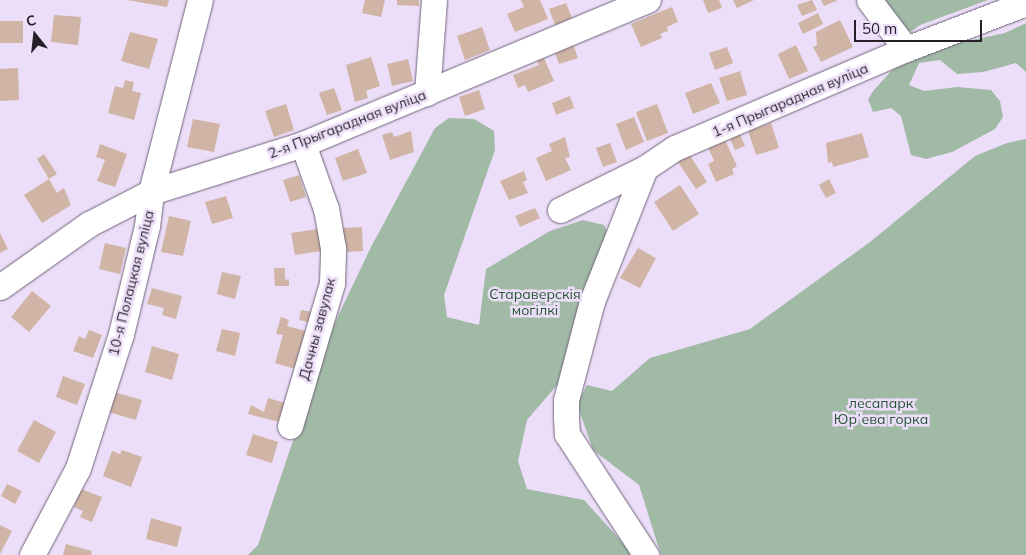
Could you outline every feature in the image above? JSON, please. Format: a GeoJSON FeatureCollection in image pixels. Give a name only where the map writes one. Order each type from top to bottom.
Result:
{"type":"FeatureCollection","features":[{"type":"Feature","properties":{"kind":"street","name":"10-я Полацкая вуліца"},"geometry":{"type":"LineString","coordinates":[[32,555],[78,468],[121,334],[147,226],[152,192],[200,0]]}},
{"type":"Feature","properties":{"kind":"street"},"geometry":{"type":"LineString","coordinates":[[427,93],[434,0]]}},
{"type":"Feature","properties":{"kind":"street","name":"2-я Прыгарадная вуліца"},"geometry":{"type":"LineString","coordinates":[[0,288],[89,224],[152,192],[303,144],[648,0]]}},
{"type":"Feature","properties":{"kind":"street"},"geometry":{"type":"LineString","coordinates":[[869,0],[906,49]]}},
{"type":"Feature","properties":{"kind":"street","name":"1-я Прыгарадная вуліца"},"geometry":{"type":"LineString","coordinates":[[560,210],[645,168],[675,148],[906,49],[1026,3]]}},
{"type":"Feature","properties":{"kind":"street","name":"Дачны завулак"},"geometry":{"type":"LineString","coordinates":[[290,426],[332,283],[333,248],[326,209],[303,144]]}},
{"type":"Feature","properties":{"kind":"street"},"geometry":{"type":"LineString","coordinates":[[645,168],[592,301],[566,400],[566,417],[567,434],[646,555]]}},
{"type":"Feature","properties":{"kind":"green space"},"geometry":{"type":"Polygon","coordinates":[[[884,0],[988,0],[920,25],[912,31],[903,32],[884,0]]]}},
{"type":"Feature","properties":{"kind":"green space"},"geometry":{"type":"Polygon","coordinates":[[[1026,23],[1026,72],[1016,63],[983,72],[957,74],[940,60],[919,63],[909,85],[924,91],[957,87],[991,90],[1000,101],[1003,117],[995,129],[952,152],[926,159],[911,155],[901,116],[891,108],[873,112],[868,99],[874,90],[894,68],[921,51],[1005,33],[1026,23]]]}},
{"type":"Feature","properties":{"kind":"green space","name":"Стараверскія могілкі"},"geometry":{"type":"Polygon","coordinates":[[[449,118],[474,119],[494,131],[495,150],[444,295],[447,317],[479,325],[486,269],[550,231],[583,220],[604,225],[608,233],[563,378],[527,420],[518,461],[527,489],[584,500],[634,555],[248,555],[258,545],[327,339],[371,247],[435,128],[449,118]]]}},
{"type":"Feature","properties":{"kind":"green space","name":"лесапарк Юрʼева горка"},"geometry":{"type":"Polygon","coordinates":[[[1026,139],[1026,555],[661,555],[639,485],[593,450],[577,404],[587,385],[612,391],[650,358],[750,329],[870,242],[975,156],[1007,143],[1026,139]]]}},
{"type":"Feature","properties":{"kind":"building"},"geometry":{"type":"Polygon","coordinates":[[[127,0],[169,0],[167,7],[127,0]]]}},
{"type":"Feature","properties":{"kind":"building"},"geometry":{"type":"Polygon","coordinates":[[[365,0],[385,0],[381,17],[362,13],[365,0]]]}},
{"type":"Feature","properties":{"kind":"building"},"geometry":{"type":"Polygon","coordinates":[[[397,0],[419,0],[419,6],[397,5],[397,0]]]}},
{"type":"Feature","properties":{"kind":"building"},"geometry":{"type":"Polygon","coordinates":[[[521,0],[540,0],[548,19],[515,32],[507,14],[524,7],[521,0]]]}},
{"type":"Feature","properties":{"kind":"building"},"geometry":{"type":"Polygon","coordinates":[[[703,0],[719,0],[722,8],[708,13],[703,0]]]}},
{"type":"Feature","properties":{"kind":"building"},"geometry":{"type":"Polygon","coordinates":[[[733,0],[754,0],[737,8],[733,0]]]}},
{"type":"Feature","properties":{"kind":"building"},"geometry":{"type":"Polygon","coordinates":[[[812,0],[817,10],[802,16],[797,5],[812,0]]]}},
{"type":"Feature","properties":{"kind":"building"},"geometry":{"type":"Polygon","coordinates":[[[821,0],[838,0],[824,6],[821,0]]]}},
{"type":"Feature","properties":{"kind":"building"},"geometry":{"type":"Polygon","coordinates":[[[566,3],[572,18],[555,25],[549,9],[566,3]]]}},
{"type":"Feature","properties":{"kind":"building"},"geometry":{"type":"Polygon","coordinates":[[[672,7],[678,22],[667,27],[668,31],[660,34],[662,38],[641,47],[631,24],[672,7]]]}},
{"type":"Feature","properties":{"kind":"building"},"geometry":{"type":"Polygon","coordinates":[[[818,13],[823,24],[803,34],[798,23],[818,13]]]}},
{"type":"Feature","properties":{"kind":"building"},"geometry":{"type":"Polygon","coordinates":[[[54,15],[81,17],[78,45],[51,42],[54,15]]]}},
{"type":"Feature","properties":{"kind":"building"},"geometry":{"type":"Polygon","coordinates":[[[840,20],[853,47],[821,62],[813,47],[817,45],[816,32],[840,20]]]}},
{"type":"Feature","properties":{"kind":"building"},"geometry":{"type":"Polygon","coordinates":[[[0,21],[23,21],[23,43],[0,43],[0,21]]]}},
{"type":"Feature","properties":{"kind":"building"},"geometry":{"type":"Polygon","coordinates":[[[482,27],[490,50],[465,60],[457,36],[482,27]]]}},
{"type":"Feature","properties":{"kind":"building"},"geometry":{"type":"Polygon","coordinates":[[[130,32],[158,39],[149,69],[121,61],[130,32]]]}},
{"type":"Feature","properties":{"kind":"building"},"geometry":{"type":"Polygon","coordinates":[[[572,41],[578,58],[559,64],[553,47],[572,41]]]}},
{"type":"Feature","properties":{"kind":"building"},"geometry":{"type":"Polygon","coordinates":[[[796,45],[808,71],[789,79],[778,54],[796,45]]]}},
{"type":"Feature","properties":{"kind":"building"},"geometry":{"type":"Polygon","coordinates":[[[727,47],[733,63],[715,70],[709,53],[727,47]]]}},
{"type":"Feature","properties":{"kind":"building"},"geometry":{"type":"Polygon","coordinates":[[[371,57],[380,86],[366,91],[368,98],[355,102],[346,65],[371,57]]]}},
{"type":"Feature","properties":{"kind":"building"},"geometry":{"type":"Polygon","coordinates":[[[544,58],[554,81],[528,92],[525,85],[518,88],[513,75],[539,65],[537,61],[544,58]]]}},
{"type":"Feature","properties":{"kind":"building"},"geometry":{"type":"Polygon","coordinates":[[[408,59],[413,81],[392,86],[387,64],[408,59]]]}},
{"type":"Feature","properties":{"kind":"building"},"geometry":{"type":"Polygon","coordinates":[[[18,68],[19,100],[0,101],[0,69],[18,68]]]}},
{"type":"Feature","properties":{"kind":"building"},"geometry":{"type":"Polygon","coordinates":[[[740,71],[747,95],[727,101],[719,78],[740,71]]]}},
{"type":"Feature","properties":{"kind":"building"},"geometry":{"type":"Polygon","coordinates":[[[125,80],[134,82],[132,91],[141,93],[134,120],[108,113],[115,86],[123,88],[125,80]]]}},
{"type":"Feature","properties":{"kind":"building"},"geometry":{"type":"Polygon","coordinates":[[[711,83],[720,103],[693,114],[685,93],[711,83]]]}},
{"type":"Feature","properties":{"kind":"building"},"geometry":{"type":"Polygon","coordinates":[[[334,88],[342,110],[327,115],[319,93],[334,88]]]}},
{"type":"Feature","properties":{"kind":"building"},"geometry":{"type":"Polygon","coordinates":[[[479,90],[485,109],[465,116],[459,97],[479,90]]]}},
{"type":"Feature","properties":{"kind":"building"},"geometry":{"type":"Polygon","coordinates":[[[570,96],[574,108],[556,115],[552,103],[570,96]]]}},
{"type":"Feature","properties":{"kind":"building"},"geometry":{"type":"Polygon","coordinates":[[[286,104],[294,130],[274,137],[265,111],[286,104]]]}},
{"type":"Feature","properties":{"kind":"building"},"geometry":{"type":"Polygon","coordinates":[[[657,104],[668,133],[647,141],[636,112],[657,104]]]}},
{"type":"Feature","properties":{"kind":"building"},"geometry":{"type":"Polygon","coordinates":[[[634,117],[644,142],[626,150],[616,124],[634,117]]]}},
{"type":"Feature","properties":{"kind":"building"},"geometry":{"type":"Polygon","coordinates":[[[193,119],[220,124],[214,152],[187,147],[193,119]]]}},
{"type":"Feature","properties":{"kind":"building"},"geometry":{"type":"Polygon","coordinates":[[[771,123],[779,148],[756,155],[748,131],[771,123]]]}},
{"type":"Feature","properties":{"kind":"building"},"geometry":{"type":"Polygon","coordinates":[[[411,131],[414,152],[390,160],[382,135],[392,132],[394,137],[411,131]]]}},
{"type":"Feature","properties":{"kind":"building"},"geometry":{"type":"Polygon","coordinates":[[[739,132],[745,146],[735,150],[729,136],[739,132]]]}},
{"type":"Feature","properties":{"kind":"building"},"geometry":{"type":"Polygon","coordinates":[[[862,133],[869,157],[833,167],[832,162],[828,163],[826,143],[862,133]]]}},
{"type":"Feature","properties":{"kind":"building"},"geometry":{"type":"Polygon","coordinates":[[[565,137],[570,157],[565,158],[571,170],[546,181],[536,158],[552,151],[549,144],[565,137]]]}},
{"type":"Feature","properties":{"kind":"building"},"geometry":{"type":"Polygon","coordinates":[[[725,140],[737,166],[732,169],[734,174],[716,182],[708,164],[714,161],[708,147],[725,140]]]}},
{"type":"Feature","properties":{"kind":"building"},"geometry":{"type":"Polygon","coordinates":[[[610,143],[617,162],[603,167],[596,148],[610,143]]]}},
{"type":"Feature","properties":{"kind":"building"},"geometry":{"type":"Polygon","coordinates":[[[100,144],[127,154],[115,187],[97,181],[105,160],[96,157],[100,144]]]}},
{"type":"Feature","properties":{"kind":"building"},"geometry":{"type":"Polygon","coordinates":[[[358,149],[367,173],[343,181],[335,158],[358,149]]]}},
{"type":"Feature","properties":{"kind":"building"},"geometry":{"type":"Polygon","coordinates":[[[44,154],[57,174],[49,179],[37,159],[44,154]]]}},
{"type":"Feature","properties":{"kind":"building"},"geometry":{"type":"Polygon","coordinates":[[[689,154],[707,182],[696,189],[678,162],[689,154]]]}},
{"type":"Feature","properties":{"kind":"building"},"geometry":{"type":"Polygon","coordinates":[[[524,171],[527,180],[523,182],[528,193],[509,200],[500,181],[524,171]]]}},
{"type":"Feature","properties":{"kind":"building"},"geometry":{"type":"Polygon","coordinates":[[[299,175],[306,197],[290,202],[283,180],[299,175]]]}},
{"type":"Feature","properties":{"kind":"building"},"geometry":{"type":"Polygon","coordinates":[[[49,179],[57,193],[64,188],[71,205],[42,223],[24,195],[49,179]]]}},
{"type":"Feature","properties":{"kind":"building"},"geometry":{"type":"Polygon","coordinates":[[[829,179],[836,193],[826,198],[819,185],[829,179]]]}},
{"type":"Feature","properties":{"kind":"building"},"geometry":{"type":"Polygon","coordinates":[[[680,185],[699,214],[673,231],[654,202],[680,185]]]}},
{"type":"Feature","properties":{"kind":"building"},"geometry":{"type":"Polygon","coordinates":[[[226,196],[233,218],[212,224],[205,202],[226,196]]]}},
{"type":"Feature","properties":{"kind":"building"},"geometry":{"type":"Polygon","coordinates":[[[535,208],[540,218],[520,227],[515,216],[535,208]]]}},
{"type":"Feature","properties":{"kind":"building"},"geometry":{"type":"Polygon","coordinates":[[[169,216],[191,221],[183,256],[161,252],[169,216]]]}},
{"type":"Feature","properties":{"kind":"building"},"geometry":{"type":"Polygon","coordinates":[[[362,227],[363,251],[344,252],[343,228],[362,227]]]}},
{"type":"Feature","properties":{"kind":"building"},"geometry":{"type":"Polygon","coordinates":[[[318,229],[321,251],[295,255],[291,233],[318,229]]]}},
{"type":"Feature","properties":{"kind":"building"},"geometry":{"type":"Polygon","coordinates":[[[0,233],[8,249],[0,253],[0,233]]]}},
{"type":"Feature","properties":{"kind":"building"},"geometry":{"type":"Polygon","coordinates":[[[105,243],[126,248],[120,274],[99,269],[105,243]]]}},
{"type":"Feature","properties":{"kind":"building"},"geometry":{"type":"Polygon","coordinates":[[[638,248],[656,258],[640,288],[620,278],[638,248]]]}},
{"type":"Feature","properties":{"kind":"building"},"geometry":{"type":"Polygon","coordinates":[[[274,268],[285,268],[285,280],[289,279],[289,286],[275,286],[274,268]]]}},
{"type":"Feature","properties":{"kind":"building"},"geometry":{"type":"Polygon","coordinates":[[[222,272],[241,276],[235,299],[217,294],[222,272]]]}},
{"type":"Feature","properties":{"kind":"building"},"geometry":{"type":"Polygon","coordinates":[[[152,288],[182,296],[176,319],[162,315],[164,308],[147,304],[152,288]]]}},
{"type":"Feature","properties":{"kind":"building"},"geometry":{"type":"Polygon","coordinates":[[[32,291],[51,306],[29,332],[11,317],[32,291]]]}},
{"type":"Feature","properties":{"kind":"building"},"geometry":{"type":"Polygon","coordinates":[[[301,310],[318,313],[315,324],[299,320],[301,310]]]}},
{"type":"Feature","properties":{"kind":"building"},"geometry":{"type":"Polygon","coordinates":[[[281,317],[289,320],[287,326],[306,331],[295,369],[275,363],[283,335],[276,334],[281,317]]]}},
{"type":"Feature","properties":{"kind":"building"},"geometry":{"type":"Polygon","coordinates":[[[222,329],[240,333],[235,356],[216,351],[222,329]]]}},
{"type":"Feature","properties":{"kind":"building"},"geometry":{"type":"Polygon","coordinates":[[[89,330],[102,335],[93,358],[73,351],[79,336],[85,339],[89,330]]]}},
{"type":"Feature","properties":{"kind":"building"},"geometry":{"type":"Polygon","coordinates":[[[152,346],[179,354],[172,380],[145,372],[152,346]]]}},
{"type":"Feature","properties":{"kind":"building"},"geometry":{"type":"Polygon","coordinates":[[[63,376],[85,384],[77,405],[56,397],[63,376]]]}},
{"type":"Feature","properties":{"kind":"building"},"geometry":{"type":"Polygon","coordinates":[[[114,392],[142,400],[136,420],[108,412],[114,392]]]}},
{"type":"Feature","properties":{"kind":"building"},"geometry":{"type":"Polygon","coordinates":[[[268,398],[285,403],[279,422],[248,414],[251,405],[264,412],[268,398]]]}},
{"type":"Feature","properties":{"kind":"building"},"geometry":{"type":"Polygon","coordinates":[[[34,420],[56,432],[39,463],[17,451],[34,420]]]}},
{"type":"Feature","properties":{"kind":"building"},"geometry":{"type":"Polygon","coordinates":[[[253,434],[278,442],[272,463],[246,455],[253,434]]]}},
{"type":"Feature","properties":{"kind":"building"},"geometry":{"type":"Polygon","coordinates":[[[122,450],[142,457],[131,487],[103,476],[112,451],[120,454],[122,450]]]}},
{"type":"Feature","properties":{"kind":"building"},"geometry":{"type":"Polygon","coordinates":[[[7,484],[22,491],[15,504],[1,496],[7,484]]]}},
{"type":"Feature","properties":{"kind":"building"},"geometry":{"type":"Polygon","coordinates":[[[81,489],[102,497],[92,522],[80,517],[83,511],[74,507],[81,489]]]}},
{"type":"Feature","properties":{"kind":"building"},"geometry":{"type":"Polygon","coordinates":[[[151,518],[182,527],[177,547],[146,539],[151,518]]]}},
{"type":"Feature","properties":{"kind":"building"},"geometry":{"type":"Polygon","coordinates":[[[0,525],[12,531],[0,554],[0,525]]]}},
{"type":"Feature","properties":{"kind":"building"},"geometry":{"type":"Polygon","coordinates":[[[66,544],[92,551],[91,555],[63,555],[66,544]]]}}]}
